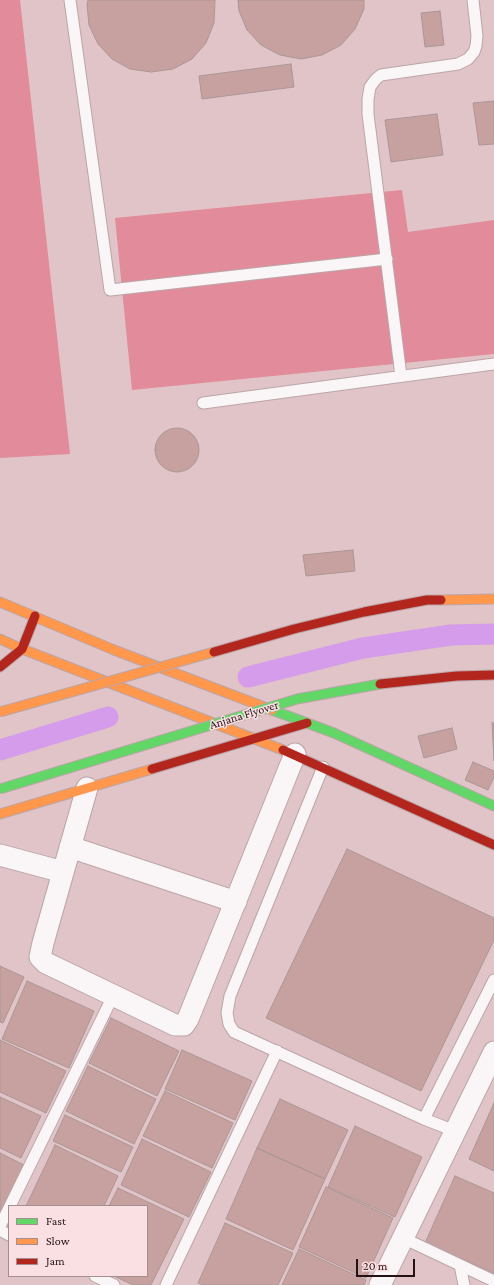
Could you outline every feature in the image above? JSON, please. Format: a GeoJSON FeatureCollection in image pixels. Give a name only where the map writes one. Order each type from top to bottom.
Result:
{"type":"FeatureCollection","features":[{"type":"Feature","properties":{"kind":"main road"},"geometry":{"type":"LineString","coordinates":[[0,712],[294,629],[364,612],[428,600],[494,599]]}},
{"type":"Feature","properties":{"kind":"main road"},"geometry":{"type":"LineString","coordinates":[[0,602],[114,650],[334,734],[494,806]]}},
{"type":"Feature","properties":{"kind":"main road"},"geometry":{"type":"LineString","coordinates":[[0,667],[22,649],[35,616]]}},
{"type":"Feature","properties":{"kind":"main road"},"geometry":{"type":"LineString","coordinates":[[0,639],[22,649],[295,754],[494,845]]}},
{"type":"Feature","properties":{"kind":"main road","name":"Anjana Flyover"},"geometry":{"type":"LineString","coordinates":[[0,789],[297,699],[372,685],[457,676],[494,675]]}},
{"type":"Feature","properties":{"kind":"main road"},"geometry":{"type":"LineString","coordinates":[[0,814],[195,756],[256,740],[307,723]]}},
{"type":"Feature","properties":{"kind":"street"},"geometry":{"type":"LineString","coordinates":[[87,788],[40,958],[46,964],[175,1025],[184,1025],[188,1019],[236,902],[295,754]]}},
{"type":"Feature","properties":{"kind":"street"},"geometry":{"type":"LineString","coordinates":[[70,847],[236,902]]}},
{"type":"Feature","properties":{"kind":"street"},"geometry":{"type":"LineString","coordinates":[[0,855],[63,872]]}},
{"type":"Feature","properties":{"kind":"street"},"geometry":{"type":"LineString","coordinates":[[380,1285],[493,1056]]}},
{"type":"Feature","properties":{"kind":"lane"},"geometry":{"type":"LineString","coordinates":[[70,0],[110,290],[387,260]]}},
{"type":"Feature","properties":{"kind":"lane"},"geometry":{"type":"LineString","coordinates":[[401,376],[368,114],[370,87],[381,75],[458,64],[468,59],[474,52],[477,36],[473,0]]}},
{"type":"Feature","properties":{"kind":"lane"},"geometry":{"type":"LineString","coordinates":[[203,403],[494,364]]}},
{"type":"Feature","properties":{"kind":"lane"},"geometry":{"type":"LineString","coordinates":[[323,767],[230,996],[227,1013],[229,1024],[234,1032],[424,1119],[455,1131]]}},
{"type":"Feature","properties":{"kind":"lane"},"geometry":{"type":"LineString","coordinates":[[424,1119],[494,980]]}},
{"type":"Feature","properties":{"kind":"lane"},"geometry":{"type":"LineString","coordinates":[[10,1205],[113,996]]}},
{"type":"Feature","properties":{"kind":"lane"},"geometry":{"type":"LineString","coordinates":[[166,1285],[277,1051]]}},
{"type":"Feature","properties":{"kind":"lane"},"geometry":{"type":"LineString","coordinates":[[0,1226],[8,1209]]}},
{"type":"Feature","properties":{"kind":"lane"},"geometry":{"type":"LineString","coordinates":[[403,1238],[494,1281]]}},
{"type":"Feature","properties":{"kind":"lane"},"geometry":{"type":"LineString","coordinates":[[460,1265],[464,1285]]}},
{"type":"Feature","properties":{"kind":"lane"},"geometry":{"type":"LineString","coordinates":[[97,1277],[114,1285]]}},
{"type":"Feature","properties":{"kind":"shaded area"},"geometry":{"type":"Polygon","coordinates":[[[0,0],[20,0],[70,454],[0,458],[0,0]]]}},
{"type":"Feature","properties":{"kind":"shaded area"},"geometry":{"type":"Polygon","coordinates":[[[402,190],[408,232],[494,220],[494,354],[132,390],[115,218],[402,190]]]}},
{"type":"Feature","properties":{"kind":"building"},"geometry":{"type":"Polygon","coordinates":[[[88,0],[215,0],[214,23],[206,43],[192,59],[173,69],[151,72],[130,69],[112,59],[98,44],[89,25],[88,0]]]}},
{"type":"Feature","properties":{"kind":"building"},"geometry":{"type":"Polygon","coordinates":[[[238,0],[364,0],[364,9],[355,29],[341,45],[322,55],[301,59],[280,55],[261,45],[247,30],[239,11],[238,0]]]}},
{"type":"Feature","properties":{"kind":"building"},"geometry":{"type":"Polygon","coordinates":[[[440,11],[444,45],[425,47],[421,13],[440,11]]]}},
{"type":"Feature","properties":{"kind":"building"},"geometry":{"type":"Polygon","coordinates":[[[291,64],[294,87],[202,99],[199,76],[291,64]]]}},
{"type":"Feature","properties":{"kind":"building"},"geometry":{"type":"Polygon","coordinates":[[[494,101],[494,144],[479,145],[473,103],[494,101]]]}},
{"type":"Feature","properties":{"kind":"building"},"geometry":{"type":"Polygon","coordinates":[[[437,114],[443,155],[391,162],[385,120],[437,114]]]}},
{"type":"Feature","properties":{"kind":"building"},"geometry":{"type":"Polygon","coordinates":[[[181,428],[186,429],[193,434],[198,441],[198,459],[193,466],[186,471],[173,472],[168,471],[161,466],[156,459],[155,446],[156,441],[161,434],[168,429],[181,428]]]}},
{"type":"Feature","properties":{"kind":"building"},"geometry":{"type":"Polygon","coordinates":[[[353,550],[355,571],[306,576],[303,555],[353,550]]]}},
{"type":"Feature","properties":{"kind":"building"},"geometry":{"type":"Polygon","coordinates":[[[492,723],[494,723],[494,761],[492,723]]]}},
{"type":"Feature","properties":{"kind":"building"},"geometry":{"type":"Polygon","coordinates":[[[452,728],[457,749],[424,758],[418,736],[452,728]]]}},
{"type":"Feature","properties":{"kind":"building"},"geometry":{"type":"Polygon","coordinates":[[[473,762],[494,771],[494,777],[488,790],[465,780],[473,762]]]}},
{"type":"Feature","properties":{"kind":"building"},"geometry":{"type":"Polygon","coordinates":[[[347,849],[494,918],[494,940],[421,1091],[266,1018],[347,849]]]}},
{"type":"Feature","properties":{"kind":"building"},"geometry":{"type":"Polygon","coordinates":[[[0,966],[24,977],[3,1023],[0,1022],[0,966]]]}},
{"type":"Feature","properties":{"kind":"building"},"geometry":{"type":"Polygon","coordinates":[[[27,981],[94,1011],[69,1068],[2,1039],[27,981]]]}},
{"type":"Feature","properties":{"kind":"building"},"geometry":{"type":"Polygon","coordinates":[[[111,1018],[179,1051],[157,1096],[89,1063],[111,1018]]]}},
{"type":"Feature","properties":{"kind":"building"},"geometry":{"type":"Polygon","coordinates":[[[0,1040],[66,1071],[46,1113],[0,1092],[0,1040]]]}},
{"type":"Feature","properties":{"kind":"building"},"geometry":{"type":"Polygon","coordinates":[[[182,1050],[252,1081],[235,1120],[165,1089],[182,1050]]]}},
{"type":"Feature","properties":{"kind":"building"},"geometry":{"type":"Polygon","coordinates":[[[88,1066],[156,1099],[134,1144],[66,1111],[88,1066]]]}},
{"type":"Feature","properties":{"kind":"building"},"geometry":{"type":"Polygon","coordinates":[[[165,1091],[233,1123],[212,1168],[143,1136],[165,1091]]]}},
{"type":"Feature","properties":{"kind":"building"},"geometry":{"type":"Polygon","coordinates":[[[0,1097],[41,1116],[21,1158],[0,1148],[0,1097]]]}},
{"type":"Feature","properties":{"kind":"building"},"geometry":{"type":"Polygon","coordinates":[[[280,1099],[348,1130],[325,1179],[257,1148],[280,1099]]]}},
{"type":"Feature","properties":{"kind":"building"},"geometry":{"type":"Polygon","coordinates":[[[494,1103],[494,1171],[469,1159],[494,1103]]]}},
{"type":"Feature","properties":{"kind":"building"},"geometry":{"type":"Polygon","coordinates":[[[65,1115],[133,1147],[121,1172],[53,1141],[65,1115]]]}},
{"type":"Feature","properties":{"kind":"building"},"geometry":{"type":"Polygon","coordinates":[[[355,1126],[422,1157],[395,1217],[328,1187],[355,1126]]]}},
{"type":"Feature","properties":{"kind":"building"},"geometry":{"type":"Polygon","coordinates":[[[142,1139],[211,1172],[189,1217],[121,1185],[142,1139]]]}},
{"type":"Feature","properties":{"kind":"building"},"geometry":{"type":"Polygon","coordinates":[[[55,1145],[118,1176],[104,1205],[26,1205],[55,1145]]]}},
{"type":"Feature","properties":{"kind":"building"},"geometry":{"type":"Polygon","coordinates":[[[257,1148],[325,1179],[293,1250],[226,1219],[257,1148]]]}},
{"type":"Feature","properties":{"kind":"building"},"geometry":{"type":"Polygon","coordinates":[[[0,1153],[24,1165],[0,1213],[0,1153]]]}},
{"type":"Feature","properties":{"kind":"building"},"geometry":{"type":"Polygon","coordinates":[[[455,1176],[494,1193],[494,1273],[425,1243],[455,1176]]]}},
{"type":"Feature","properties":{"kind":"building"},"geometry":{"type":"Polygon","coordinates":[[[326,1187],[393,1218],[366,1278],[299,1247],[326,1187]]]}},
{"type":"Feature","properties":{"kind":"building"},"geometry":{"type":"Polygon","coordinates":[[[118,1188],[184,1219],[151,1285],[133,1285],[116,1277],[148,1277],[148,1205],[110,1205],[118,1188]]]}},
{"type":"Feature","properties":{"kind":"building"},"geometry":{"type":"Polygon","coordinates":[[[225,1223],[293,1253],[278,1285],[203,1285],[198,1283],[225,1223]]]}},
{"type":"Feature","properties":{"kind":"building"},"geometry":{"type":"Polygon","coordinates":[[[299,1249],[366,1280],[364,1285],[282,1285],[299,1249]]]}},
{"type":"Feature","properties":{"kind":"waterway"},"geometry":{"type":"LineString","coordinates":[[248,677],[363,648],[451,635],[494,634]]}},
{"type":"Feature","properties":{"kind":"waterway"},"geometry":{"type":"LineString","coordinates":[[0,750],[108,717]]}},
{"type":"Feature","properties":{"kind":"traffic: fast"},"geometry":{"type":"LineString","coordinates":[[0,789],[297,699],[380,684]]}},
{"type":"Feature","properties":{"kind":"traffic: fast"},"geometry":{"type":"LineString","coordinates":[[272,710],[334,733],[494,806]]}},
{"type":"Feature","properties":{"kind":"traffic: slow"},"geometry":{"type":"LineString","coordinates":[[441,600],[494,599]]}},
{"type":"Feature","properties":{"kind":"traffic: slow"},"geometry":{"type":"LineString","coordinates":[[0,602],[114,650],[272,710]]}},
{"type":"Feature","properties":{"kind":"traffic: slow"},"geometry":{"type":"LineString","coordinates":[[0,639],[22,649],[283,750]]}},
{"type":"Feature","properties":{"kind":"traffic: slow"},"geometry":{"type":"LineString","coordinates":[[0,712],[214,652]]}},
{"type":"Feature","properties":{"kind":"traffic: slow"},"geometry":{"type":"LineString","coordinates":[[0,814],[152,769]]}},
{"type":"Feature","properties":{"kind":"traffic: jam"},"geometry":{"type":"LineString","coordinates":[[214,652],[294,629],[364,612],[427,600],[441,600]]}},
{"type":"Feature","properties":{"kind":"traffic: jam"},"geometry":{"type":"LineString","coordinates":[[0,667],[22,649],[35,616]]}},
{"type":"Feature","properties":{"kind":"traffic: jam"},"geometry":{"type":"LineString","coordinates":[[380,684],[457,676],[494,675]]}},
{"type":"Feature","properties":{"kind":"traffic: jam"},"geometry":{"type":"LineString","coordinates":[[152,769],[307,723]]}},
{"type":"Feature","properties":{"kind":"traffic: jam"},"geometry":{"type":"LineString","coordinates":[[283,750],[494,845]]}}]}
